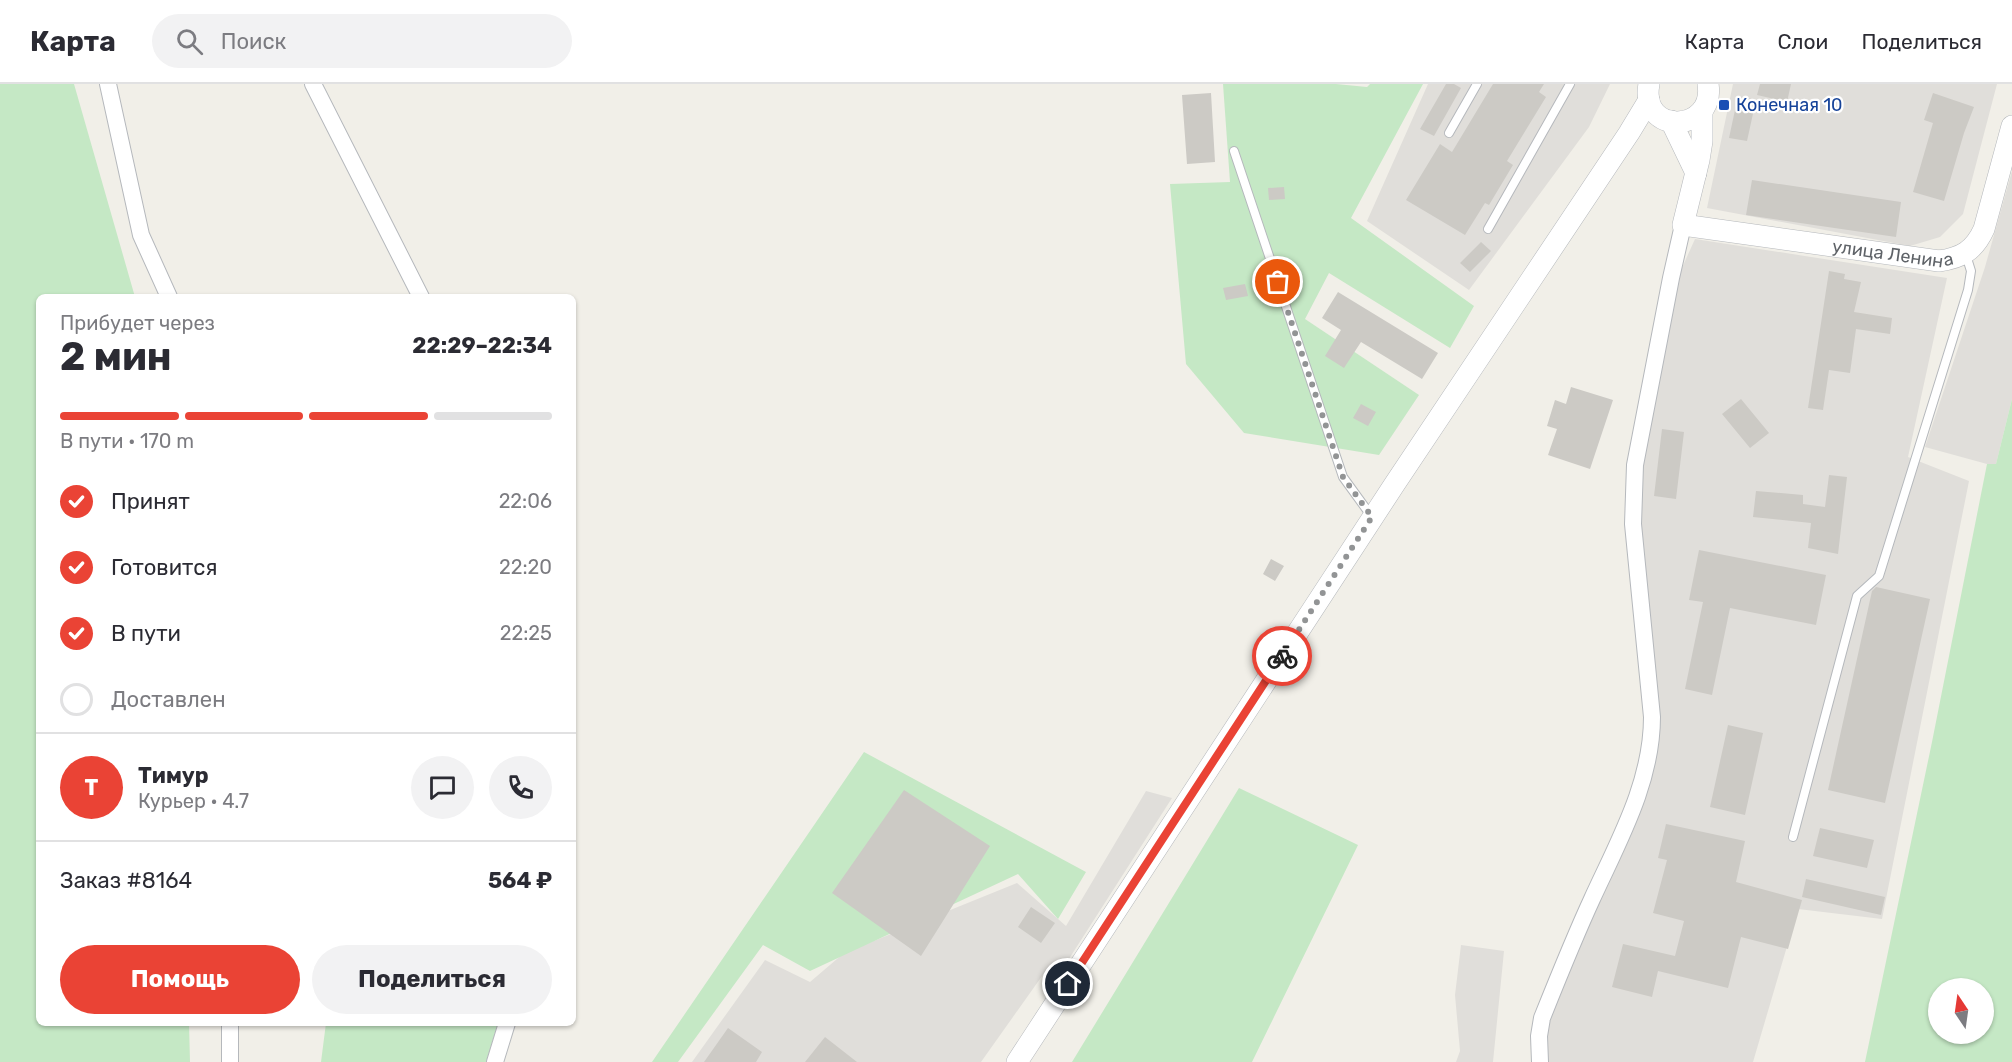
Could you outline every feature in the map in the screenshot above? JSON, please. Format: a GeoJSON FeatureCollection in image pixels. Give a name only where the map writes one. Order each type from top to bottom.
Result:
{"type":"FeatureCollection","features":[{"type":"Feature","properties":{"kind":"street"},"geometry":{"type":"LineString","coordinates":[[108,84],[141,235],[169,294]]}},
{"type":"Feature","properties":{"kind":"street"},"geometry":{"type":"LineString","coordinates":[[313,84],[419,294]]}},
{"type":"Feature","properties":{"kind":"street"},"geometry":{"type":"LineString","coordinates":[[1657,105],[1682,122],[1691,119],[1707,106],[1708,84]]}},
{"type":"Feature","properties":{"kind":"street"},"geometry":{"type":"LineString","coordinates":[[1017,1062],[1372,517],[1629,133],[1657,105]]}},
{"type":"Feature","properties":{"kind":"street"},"geometry":{"type":"LineString","coordinates":[[1657,105],[1696,173]]}},
{"type":"Feature","properties":{"kind":"street"},"geometry":{"type":"LineString","coordinates":[[1540,1062],[1539,1036],[1542,1018],[1586,913],[1630,818],[1648,763],[1652,742],[1652,717],[1633,524],[1635,465],[1671,278],[1696,173],[1702,141],[1702,111]]}},
{"type":"Feature","properties":{"kind":"street","name":"улица Ленина"},"geometry":{"type":"LineString","coordinates":[[1683,225],[1939,261],[1954,259],[1974,248],[1984,229],[2012,126]]}},
{"type":"Feature","properties":{"kind":"street"},"geometry":{"type":"LineString","coordinates":[[230,1026],[230,1062]]}},
{"type":"Feature","properties":{"kind":"street"},"geometry":{"type":"LineString","coordinates":[[495,1062],[506,1026]]}},
{"type":"Feature","properties":{"kind":"lane"},"geometry":{"type":"LineString","coordinates":[[1449,133],[1478,84]]}},
{"type":"Feature","properties":{"kind":"lane"},"geometry":{"type":"LineString","coordinates":[[1488,229],[1570,84]]}},
{"type":"Feature","properties":{"kind":"lane"},"geometry":{"type":"LineString","coordinates":[[1234,151],[1343,477],[1372,517]]}},
{"type":"Feature","properties":{"kind":"lane"},"geometry":{"type":"LineString","coordinates":[[1793,837],[1857,596],[1879,576],[1968,290],[1971,271],[1965,254]]}},
{"type":"Feature","properties":{"kind":"shaded area"},"geometry":{"type":"Polygon","coordinates":[[[1428,84],[1610,84],[1589,127],[1469,290],[1367,221],[1428,84]]]}},
{"type":"Feature","properties":{"kind":"shaded area"},"geometry":{"type":"Polygon","coordinates":[[[1733,84],[1997,84],[1963,214],[1940,237],[1910,246],[1707,208],[1733,84]]]}},
{"type":"Feature","properties":{"kind":"shaded area"},"geometry":{"type":"Polygon","coordinates":[[[2012,171],[2012,399],[1996,464],[1987,464],[1925,447],[1985,267],[2012,171]]]}},
{"type":"Feature","properties":{"kind":"shaded area"},"geometry":{"type":"Polygon","coordinates":[[[1695,239],[1947,278],[1908,457],[1969,481],[1882,919],[1798,909],[1753,1062],[1545,1062],[1540,1026],[1621,831],[1656,718],[1633,543],[1650,417],[1677,279],[1695,239]]]}},
{"type":"Feature","properties":{"kind":"shaded area"},"geometry":{"type":"Polygon","coordinates":[[[1146,791],[1172,798],[1058,976],[1047,969],[981,1062],[692,1062],[765,960],[810,982],[844,953],[1017,883],[1066,926],[1146,791]]]}},
{"type":"Feature","properties":{"kind":"shaded area"},"geometry":{"type":"Polygon","coordinates":[[[1461,945],[1504,951],[1493,1062],[1456,1062],[1460,1051],[1455,995],[1461,945]]]}},
{"type":"Feature","properties":{"kind":"green space"},"geometry":{"type":"Polygon","coordinates":[[[0,84],[74,84],[134,294],[36,294],[36,1026],[189,1026],[190,1062],[0,1062],[0,84]]]}},
{"type":"Feature","properties":{"kind":"green space"},"geometry":{"type":"Polygon","coordinates":[[[1223,84],[1336,84],[1367,87],[1370,84],[1423,84],[1351,218],[1474,306],[1450,348],[1329,273],[1305,319],[1419,395],[1379,455],[1244,433],[1186,364],[1170,184],[1230,182],[1223,84]]]}},
{"type":"Feature","properties":{"kind":"green space"},"geometry":{"type":"Polygon","coordinates":[[[2012,399],[2012,1062],[1865,1062],[1932,742],[1987,464],[1996,464],[2012,399]]]}},
{"type":"Feature","properties":{"kind":"green space"},"geometry":{"type":"Polygon","coordinates":[[[864,752],[1086,872],[1058,919],[1018,874],[810,971],[763,945],[678,1062],[652,1062],[864,752]]]}},
{"type":"Feature","properties":{"kind":"green space"},"geometry":{"type":"Polygon","coordinates":[[[1239,788],[1358,845],[1252,1062],[1072,1062],[1239,788]]]}},
{"type":"Feature","properties":{"kind":"green space"},"geometry":{"type":"Polygon","coordinates":[[[326,1026],[497,1026],[486,1062],[321,1062],[326,1026]]]}},
{"type":"Feature","properties":{"kind":"building"},"geometry":{"type":"Polygon","coordinates":[[[1446,84],[1454,84],[1461,88],[1434,136],[1420,129],[1446,84]]]}},
{"type":"Feature","properties":{"kind":"building"},"geometry":{"type":"Polygon","coordinates":[[[1493,84],[1544,84],[1539,92],[1546,97],[1507,161],[1513,165],[1489,205],[1485,203],[1465,235],[1406,200],[1440,144],[1452,152],[1493,84]]]}},
{"type":"Feature","properties":{"kind":"building"},"geometry":{"type":"Polygon","coordinates":[[[1760,84],[1791,84],[1787,102],[1757,95],[1760,84]]]}},
{"type":"Feature","properties":{"kind":"building"},"geometry":{"type":"Polygon","coordinates":[[[1211,93],[1215,162],[1187,164],[1182,95],[1211,93]]]}},
{"type":"Feature","properties":{"kind":"building"},"geometry":{"type":"Polygon","coordinates":[[[1933,93],[1974,107],[1944,201],[1913,192],[1933,123],[1924,120],[1933,93]]]}},
{"type":"Feature","properties":{"kind":"building"},"geometry":{"type":"Polygon","coordinates":[[[1738,96],[1756,100],[1747,141],[1729,138],[1738,96]]]}},
{"type":"Feature","properties":{"kind":"building"},"geometry":{"type":"Polygon","coordinates":[[[1752,180],[1901,202],[1896,237],[1746,215],[1752,180]]]}},
{"type":"Feature","properties":{"kind":"building"},"geometry":{"type":"Polygon","coordinates":[[[1284,187],[1285,199],[1269,200],[1268,188],[1284,187]]]}},
{"type":"Feature","properties":{"kind":"building"},"geometry":{"type":"Polygon","coordinates":[[[1481,242],[1491,251],[1470,272],[1460,263],[1481,242]]]}},
{"type":"Feature","properties":{"kind":"building"},"geometry":{"type":"Polygon","coordinates":[[[1829,271],[1845,274],[1844,279],[1861,282],[1854,312],[1892,318],[1890,334],[1856,329],[1850,373],[1829,370],[1823,410],[1808,408],[1829,271]]]}},
{"type":"Feature","properties":{"kind":"building"},"geometry":{"type":"Polygon","coordinates":[[[1245,284],[1248,296],[1226,300],[1223,288],[1245,284]]]}},
{"type":"Feature","properties":{"kind":"building"},"geometry":{"type":"Polygon","coordinates":[[[1338,292],[1438,353],[1422,379],[1361,342],[1344,368],[1325,356],[1341,330],[1322,318],[1338,292]]]}},
{"type":"Feature","properties":{"kind":"building"},"geometry":{"type":"Polygon","coordinates":[[[1571,387],[1613,400],[1590,469],[1548,455],[1557,429],[1547,426],[1555,400],[1566,404],[1571,387]]]}},
{"type":"Feature","properties":{"kind":"building"},"geometry":{"type":"Polygon","coordinates":[[[1741,399],[1769,433],[1750,448],[1722,414],[1741,399]]]}},
{"type":"Feature","properties":{"kind":"building"},"geometry":{"type":"Polygon","coordinates":[[[1361,404],[1376,412],[1368,426],[1353,418],[1361,404]]]}},
{"type":"Feature","properties":{"kind":"building"},"geometry":{"type":"Polygon","coordinates":[[[1662,429],[1684,432],[1676,499],[1654,496],[1662,429]]]}},
{"type":"Feature","properties":{"kind":"building"},"geometry":{"type":"Polygon","coordinates":[[[1829,475],[1847,477],[1838,554],[1808,548],[1811,523],[1753,517],[1756,491],[1803,495],[1803,504],[1825,507],[1829,475]]]}},
{"type":"Feature","properties":{"kind":"building"},"geometry":{"type":"Polygon","coordinates":[[[1699,550],[1826,575],[1816,625],[1730,608],[1712,695],[1685,689],[1703,602],[1689,600],[1699,550]]]}},
{"type":"Feature","properties":{"kind":"building"},"geometry":{"type":"Polygon","coordinates":[[[1271,559],[1284,566],[1275,581],[1263,574],[1271,559]]]}},
{"type":"Feature","properties":{"kind":"building"},"geometry":{"type":"Polygon","coordinates":[[[1876,587],[1930,599],[1885,803],[1828,790],[1872,591],[1876,587]]]}},
{"type":"Feature","properties":{"kind":"building"},"geometry":{"type":"Polygon","coordinates":[[[1728,725],[1763,733],[1745,815],[1710,807],[1728,725]]]}},
{"type":"Feature","properties":{"kind":"building"},"geometry":{"type":"Polygon","coordinates":[[[904,790],[990,846],[921,956],[832,893],[904,790]]]}},
{"type":"Feature","properties":{"kind":"building"},"geometry":{"type":"Polygon","coordinates":[[[1666,824],[1745,841],[1736,882],[1802,900],[1788,949],[1741,937],[1728,988],[1658,971],[1652,997],[1612,987],[1623,944],[1675,956],[1684,921],[1653,913],[1667,860],[1658,858],[1666,824]]]}},
{"type":"Feature","properties":{"kind":"building"},"geometry":{"type":"Polygon","coordinates":[[[1820,828],[1874,840],[1867,868],[1813,856],[1820,828]]]}},
{"type":"Feature","properties":{"kind":"building"},"geometry":{"type":"Polygon","coordinates":[[[1806,879],[1885,897],[1881,915],[1802,897],[1806,879]]]}},
{"type":"Feature","properties":{"kind":"building"},"geometry":{"type":"Polygon","coordinates":[[[1031,907],[1055,923],[1041,943],[1018,927],[1031,907]]]}},
{"type":"Feature","properties":{"kind":"building"},"geometry":{"type":"Polygon","coordinates":[[[728,1028],[762,1052],[756,1062],[704,1062],[728,1028]]]}},
{"type":"Feature","properties":{"kind":"building"},"geometry":{"type":"Polygon","coordinates":[[[825,1037],[857,1062],[805,1062],[825,1037]]]}},
{"type":"Feature","properties":{"kind":"way so far"},"geometry":{"type":"LineString","coordinates":[[1278,282],[1343,477],[1372,517],[1282,656]]}},
{"type":"Feature","properties":{"kind":"place","name":"Конечная 10"},"geometry":{"type":"Point","coordinates":[1724,105]}},
{"type":"Feature","properties":{"kind":"route"},"geometry":{"type":"LineString","coordinates":[[1068,984],[1282,656]]}}]}
